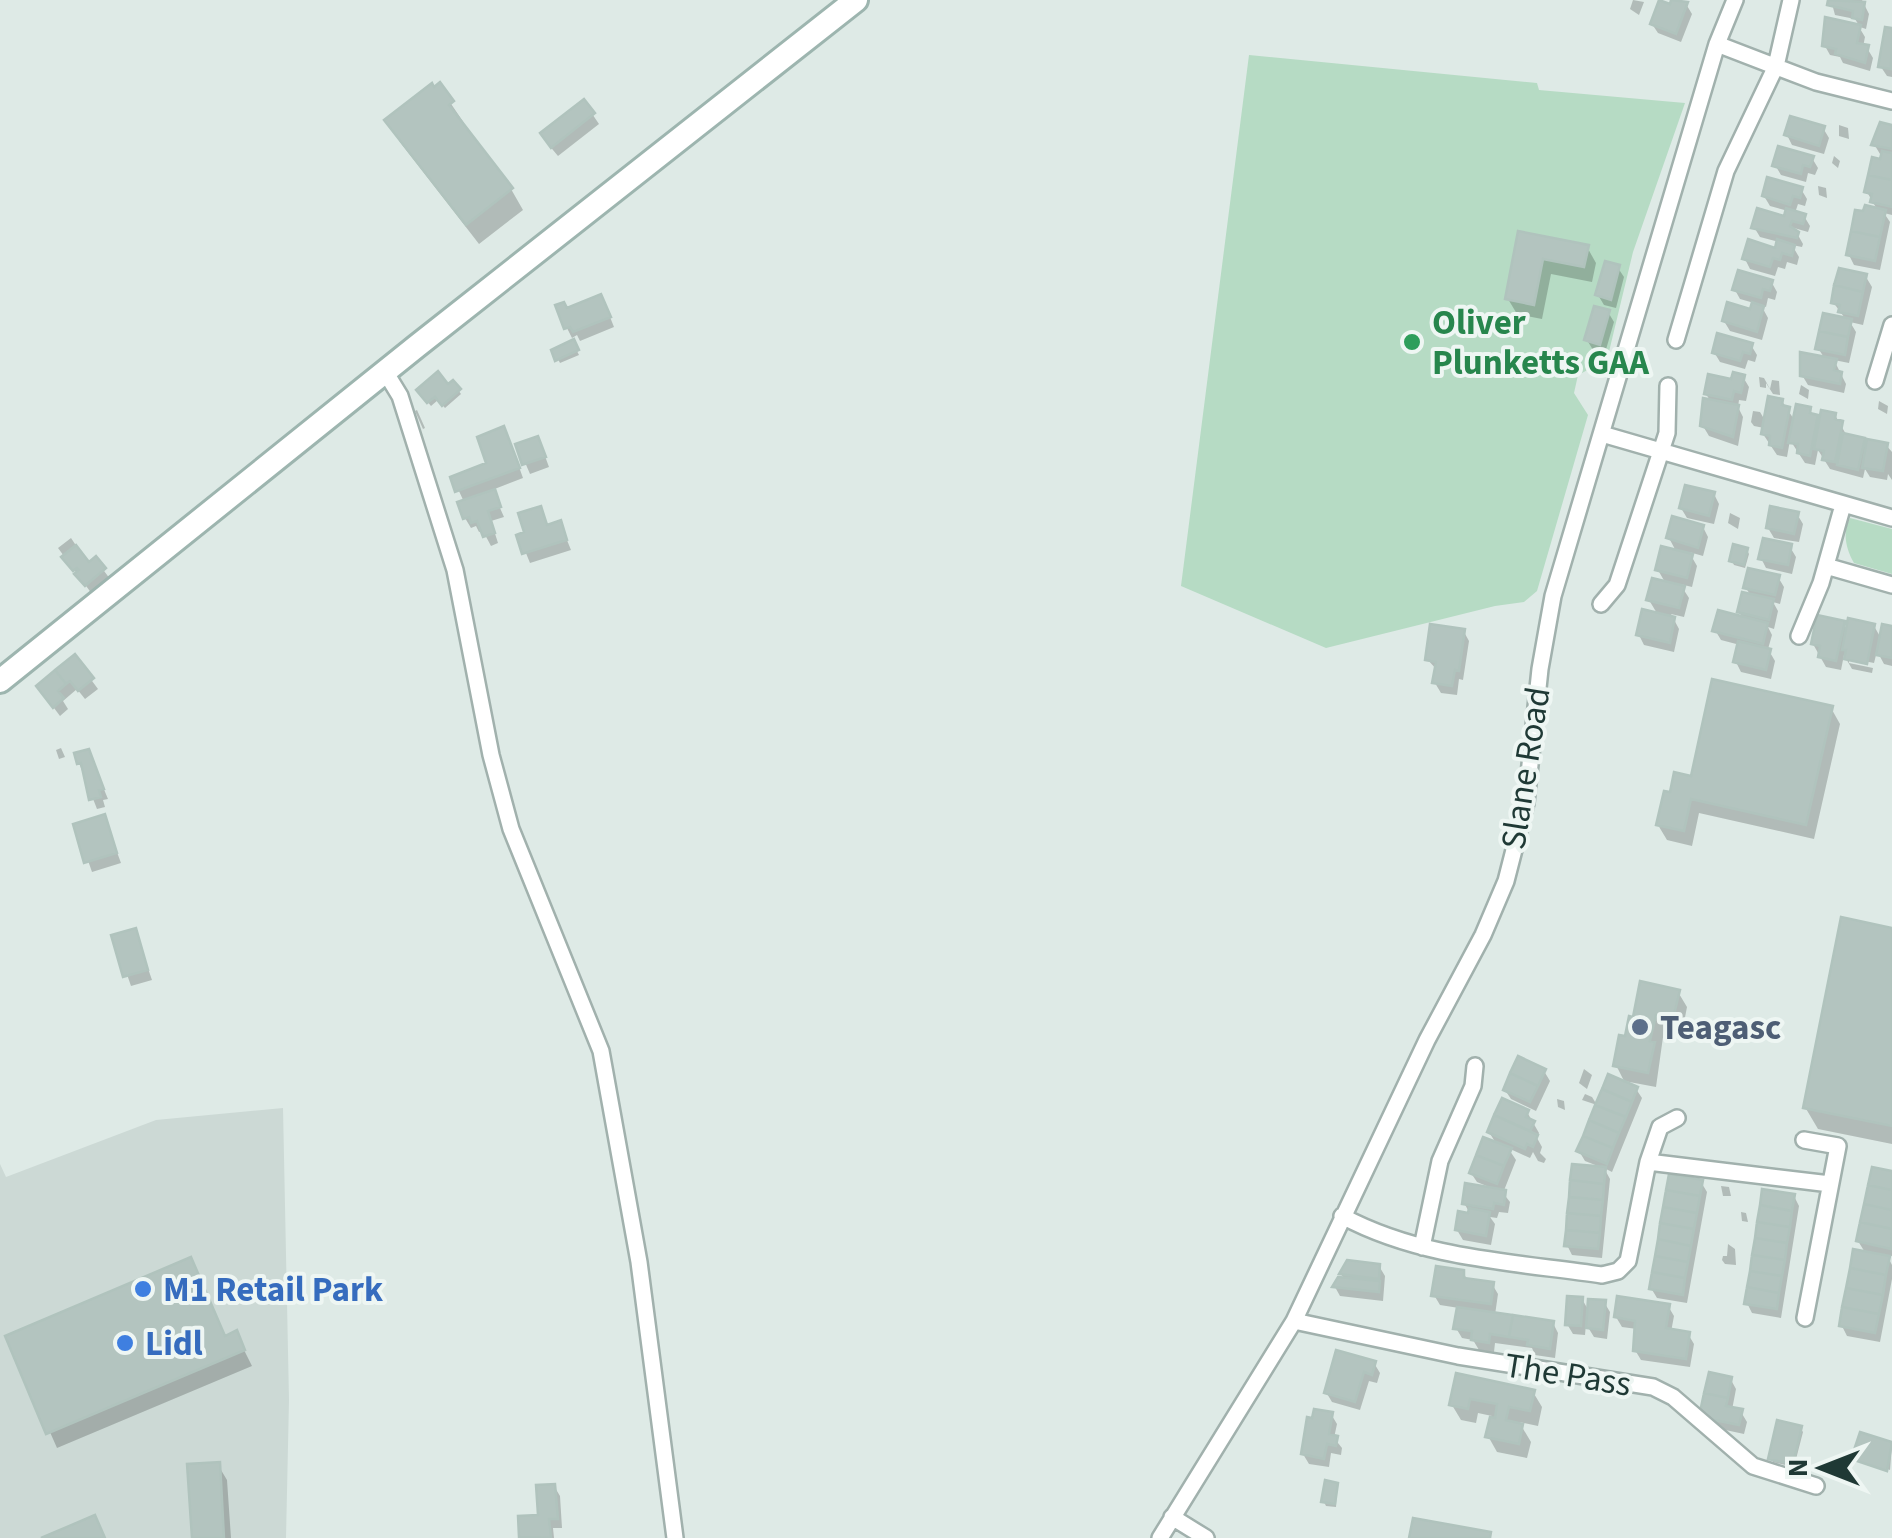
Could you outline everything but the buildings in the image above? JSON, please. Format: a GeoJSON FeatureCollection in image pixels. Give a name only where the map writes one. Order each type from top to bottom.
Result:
{"type":"FeatureCollection","features":[{"type":"Feature","properties":{"kind":"main road"},"geometry":{"type":"LineString","coordinates":[[0,682],[856,0]]}},
{"type":"Feature","properties":{"kind":"street","name":"Slane Road"},"geometry":{"type":"LineString","coordinates":[[1160,1538],[1294,1321],[1506,882],[1526,804],[1546,621],[1718,44],[1735,0]]}},
{"type":"Feature","properties":{"kind":"street"},"geometry":{"type":"LineString","coordinates":[[1676,340],[1726,171],[1776,66],[1791,0]]}},
{"type":"Feature","properties":{"kind":"street"},"geometry":{"type":"LineString","coordinates":[[1718,44],[1842,89],[1892,101]]}},
{"type":"Feature","properties":{"kind":"street"},"geometry":{"type":"LineString","coordinates":[[1875,381],[1892,324]]}},
{"type":"Feature","properties":{"kind":"street"},"geometry":{"type":"LineString","coordinates":[[386,373],[400,396],[455,570],[491,755],[512,829],[601,1051],[639,1262],[675,1538]]}},
{"type":"Feature","properties":{"kind":"street"},"geometry":{"type":"LineString","coordinates":[[1602,604],[1617,585],[1668,433],[1668,386]]}},
{"type":"Feature","properties":{"kind":"street"},"geometry":{"type":"LineString","coordinates":[[1602,434],[1892,518]]}},
{"type":"Feature","properties":{"kind":"street"},"geometry":{"type":"LineString","coordinates":[[1799,636],[1826,566],[1843,505]]}},
{"type":"Feature","properties":{"kind":"street"},"geometry":{"type":"LineString","coordinates":[[1826,566],[1892,585]]}},
{"type":"Feature","properties":{"kind":"street"},"geometry":{"type":"LineString","coordinates":[[1422,1247],[1440,1160],[1473,1086],[1474,1066]]}},
{"type":"Feature","properties":{"kind":"street"},"geometry":{"type":"LineString","coordinates":[[1342,1216],[1368,1230],[1422,1247],[1602,1276],[1618,1271],[1628,1261],[1648,1162],[1660,1127],[1677,1118]]}},
{"type":"Feature","properties":{"kind":"street"},"geometry":{"type":"LineString","coordinates":[[1804,1140],[1838,1146],[1805,1318]]}},
{"type":"Feature","properties":{"kind":"street"},"geometry":{"type":"LineString","coordinates":[[1648,1162],[1830,1184]]}},
{"type":"Feature","properties":{"kind":"street","name":"The Pass"},"geometry":{"type":"LineString","coordinates":[[1294,1321],[1458,1356],[1653,1388],[1673,1396],[1753,1466],[1816,1486]]}},
{"type":"Feature","properties":{"kind":"street"},"geometry":{"type":"LineString","coordinates":[[1172,1517],[1206,1538]]}},
{"type":"Feature","properties":{"kind":"shaded area","name":"M1 Retail Park"},"geometry":{"type":"Polygon","coordinates":[[[283,1108],[289,1400],[286,1538],[0,1538],[0,1164],[6,1177],[156,1120],[283,1108]]]}},
{"type":"Feature","properties":{"kind":"green space","name":"Oliver Plunketts GAA"},"geometry":{"type":"Polygon","coordinates":[[[1249,55],[1537,83],[1539,90],[1685,103],[1633,252],[1607,360],[1578,375],[1574,393],[1588,415],[1537,591],[1524,602],[1326,648],[1181,586],[1249,55]]]}},
{"type":"Feature","properties":{"kind":"green space"},"geometry":{"type":"Polygon","coordinates":[[[1850,518],[1892,529],[1892,574],[1854,563],[1846,541],[1850,518]]]}},
{"type":"Feature","properties":{"kind":"place","name":"Oliver Plunketts GAA"},"geometry":{"type":"Point","coordinates":[1412,342]}},
{"type":"Feature","properties":{"kind":"place","name":"Teagasc"},"geometry":{"type":"Point","coordinates":[1640,1027]}},
{"type":"Feature","properties":{"kind":"place","name":"M1 Retail Park"},"geometry":{"type":"Point","coordinates":[143,1289]}},
{"type":"Feature","properties":{"kind":"place","name":"Lidl"},"geometry":{"type":"Point","coordinates":[125,1343]}}]}
